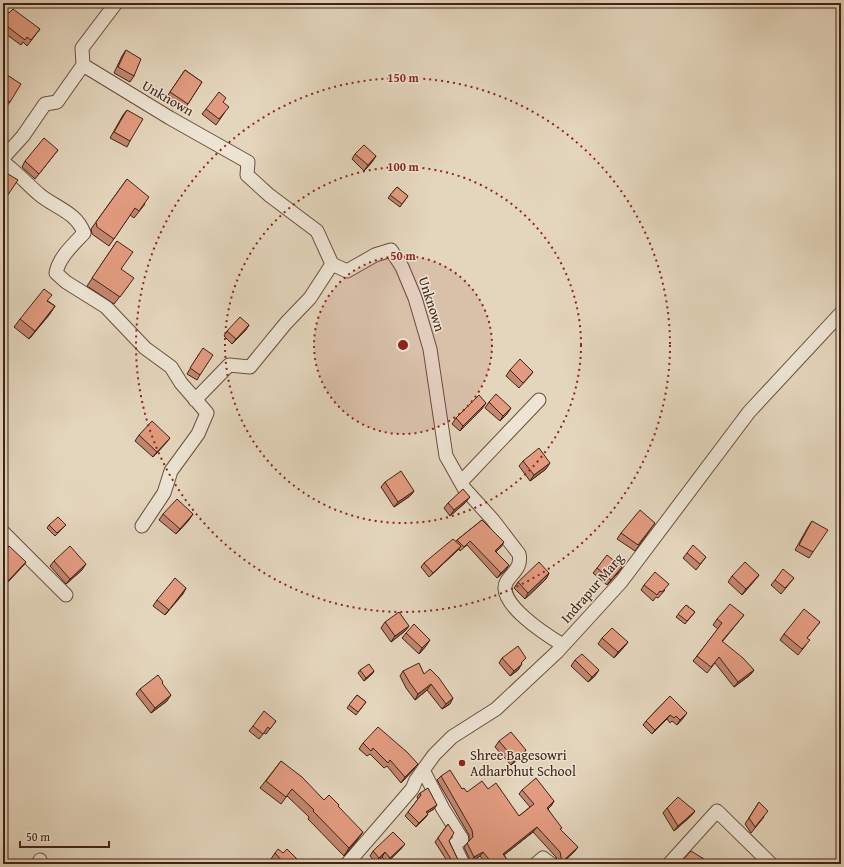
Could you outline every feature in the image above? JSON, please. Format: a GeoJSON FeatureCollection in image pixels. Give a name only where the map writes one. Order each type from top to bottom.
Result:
{"type":"FeatureCollection","features":[{"type":"Feature","properties":{"kind":"street"},"geometry":{"type":"LineString","coordinates":[[3,158],[23,136],[45,104],[57,102],[83,65],[82,48],[116,3]]}},
{"type":"Feature","properties":{"kind":"street","name":"Unknown"},"geometry":{"type":"LineString","coordinates":[[83,65],[157,111],[248,162],[247,174],[269,195],[318,231],[332,264],[347,272],[375,255],[391,250],[402,268],[415,298],[430,349],[446,456],[461,482],[519,554],[520,560],[517,569],[506,582],[504,588],[506,597],[515,609],[562,645]]}},
{"type":"Feature","properties":{"kind":"street"},"geometry":{"type":"LineString","coordinates":[[3,162],[16,172],[41,196],[70,213],[82,228],[84,233],[69,248],[58,265],[56,273],[66,282],[106,307],[145,348],[170,367],[195,400],[207,413],[198,434],[171,471],[164,493],[142,526]]}},
{"type":"Feature","properties":{"kind":"street"},"geometry":{"type":"LineString","coordinates":[[195,400],[229,366],[250,367],[286,323],[310,298],[332,264]]}},
{"type":"Feature","properties":{"kind":"street","name":"Indrapur Marg"},"geometry":{"type":"LineString","coordinates":[[347,864],[412,790],[416,780],[434,755],[452,737],[496,709],[562,645],[621,582],[749,412],[841,313]]}},
{"type":"Feature","properties":{"kind":"street"},"geometry":{"type":"LineString","coordinates":[[461,482],[539,400]]}},
{"type":"Feature","properties":{"kind":"street"},"geometry":{"type":"LineString","coordinates":[[3,532],[66,595]]}},
{"type":"Feature","properties":{"kind":"street"},"geometry":{"type":"LineString","coordinates":[[423,770],[443,809],[462,840],[454,845],[463,864]]}},
{"type":"Feature","properties":{"kind":"street"},"geometry":{"type":"LineString","coordinates":[[669,864],[716,811],[771,864]]}},
{"type":"Feature","properties":{"kind":"street"},"geometry":{"type":"LineString","coordinates":[[536,864],[543,858],[552,864]]}},
{"type":"Feature","properties":{"kind":"building"},"geometry":{"type":"Polygon","coordinates":[[[13,9],[40,29],[31,40],[27,37],[25,40],[3,23],[3,10],[9,13],[13,9]]]}},
{"type":"Feature","properties":{"kind":"building"},"geometry":{"type":"Polygon","coordinates":[[[126,50],[141,59],[134,76],[118,67],[126,50]]]}},
{"type":"Feature","properties":{"kind":"building"},"geometry":{"type":"Polygon","coordinates":[[[185,70],[202,82],[188,104],[170,92],[185,70]]]}},
{"type":"Feature","properties":{"kind":"building"},"geometry":{"type":"Polygon","coordinates":[[[4,73],[21,84],[10,102],[3,97],[4,73]]]}},
{"type":"Feature","properties":{"kind":"building"},"geometry":{"type":"Polygon","coordinates":[[[219,92],[226,98],[223,102],[229,107],[219,119],[206,109],[219,92]]]}},
{"type":"Feature","properties":{"kind":"building"},"geometry":{"type":"Polygon","coordinates":[[[127,110],[143,119],[130,141],[114,132],[127,110]]]}},
{"type":"Feature","properties":{"kind":"building"},"geometry":{"type":"Polygon","coordinates":[[[44,138],[58,150],[39,174],[25,161],[44,138]]]}},
{"type":"Feature","properties":{"kind":"building"},"geometry":{"type":"Polygon","coordinates":[[[364,145],[376,156],[368,165],[355,154],[364,145]]]}},
{"type":"Feature","properties":{"kind":"building"},"geometry":{"type":"Polygon","coordinates":[[[3,171],[18,180],[5,199],[3,198],[3,171]]]}},
{"type":"Feature","properties":{"kind":"building"},"geometry":{"type":"Polygon","coordinates":[[[127,179],[149,197],[139,211],[135,208],[114,239],[97,227],[96,222],[127,179]]]}},
{"type":"Feature","properties":{"kind":"building"},"geometry":{"type":"Polygon","coordinates":[[[397,187],[408,196],[402,204],[390,195],[397,187]]]}},
{"type":"Feature","properties":{"kind":"building"},"geometry":{"type":"Polygon","coordinates":[[[117,241],[133,252],[121,269],[134,278],[120,297],[92,278],[117,241]]]}},
{"type":"Feature","properties":{"kind":"building"},"geometry":{"type":"Polygon","coordinates":[[[44,289],[52,295],[47,301],[55,306],[35,331],[20,319],[44,289]]]}},
{"type":"Feature","properties":{"kind":"building"},"geometry":{"type":"Polygon","coordinates":[[[240,317],[249,325],[236,339],[227,331],[240,317]]]}},
{"type":"Feature","properties":{"kind":"building"},"geometry":{"type":"Polygon","coordinates":[[[203,348],[213,355],[200,375],[190,368],[203,348]]]}},
{"type":"Feature","properties":{"kind":"building"},"geometry":{"type":"Polygon","coordinates":[[[520,359],[533,372],[523,383],[510,370],[520,359]]]}},
{"type":"Feature","properties":{"kind":"building"},"geometry":{"type":"Polygon","coordinates":[[[496,394],[511,408],[503,416],[489,402],[496,394]]]}},
{"type":"Feature","properties":{"kind":"building"},"geometry":{"type":"Polygon","coordinates":[[[479,395],[486,403],[463,426],[456,418],[479,395]]]}},
{"type":"Feature","properties":{"kind":"building"},"geometry":{"type":"Polygon","coordinates":[[[152,421],[170,438],[157,452],[139,435],[152,421]]]}},
{"type":"Feature","properties":{"kind":"building"},"geometry":{"type":"Polygon","coordinates":[[[539,448],[550,463],[534,475],[523,461],[539,448]]]}},
{"type":"Feature","properties":{"kind":"building"},"geometry":{"type":"Polygon","coordinates":[[[401,471],[414,491],[398,502],[385,482],[401,471]]]}},
{"type":"Feature","properties":{"kind":"building"},"geometry":{"type":"Polygon","coordinates":[[[463,489],[470,497],[454,510],[448,503],[463,489]]]}},
{"type":"Feature","properties":{"kind":"building"},"geometry":{"type":"Polygon","coordinates":[[[177,499],[193,514],[180,529],[163,514],[177,499]]]}},
{"type":"Feature","properties":{"kind":"building"},"geometry":{"type":"Polygon","coordinates":[[[640,510],[655,523],[638,545],[621,533],[640,510]]]}},
{"type":"Feature","properties":{"kind":"building"},"geometry":{"type":"Polygon","coordinates":[[[58,517],[66,525],[57,533],[49,525],[58,517]]]}},
{"type":"Feature","properties":{"kind":"building"},"geometry":{"type":"Polygon","coordinates":[[[482,520],[504,542],[495,551],[509,565],[501,573],[470,541],[464,547],[457,540],[482,520]]]}},
{"type":"Feature","properties":{"kind":"building"},"geometry":{"type":"Polygon","coordinates":[[[812,521],[828,530],[813,552],[799,545],[812,521]]]}},
{"type":"Feature","properties":{"kind":"building"},"geometry":{"type":"Polygon","coordinates":[[[453,539],[461,546],[433,573],[424,563],[453,539]]]}},
{"type":"Feature","properties":{"kind":"building"},"geometry":{"type":"Polygon","coordinates":[[[693,545],[706,557],[700,564],[687,553],[693,545]]]}},
{"type":"Feature","properties":{"kind":"building"},"geometry":{"type":"Polygon","coordinates":[[[9,546],[26,562],[7,582],[3,578],[3,553],[9,546]]]}},
{"type":"Feature","properties":{"kind":"building"},"geometry":{"type":"Polygon","coordinates":[[[70,546],[86,564],[70,579],[54,561],[70,546]]]}},
{"type":"Feature","properties":{"kind":"building"},"geometry":{"type":"Polygon","coordinates":[[[607,555],[622,567],[611,580],[597,568],[607,555]]]}},
{"type":"Feature","properties":{"kind":"building"},"geometry":{"type":"Polygon","coordinates":[[[539,562],[549,573],[528,593],[518,582],[539,562]]]}},
{"type":"Feature","properties":{"kind":"building"},"geometry":{"type":"Polygon","coordinates":[[[745,562],[759,575],[746,589],[732,576],[745,562]]]}},
{"type":"Feature","properties":{"kind":"building"},"geometry":{"type":"Polygon","coordinates":[[[783,569],[794,578],[785,588],[775,580],[783,569]]]}},
{"type":"Feature","properties":{"kind":"building"},"geometry":{"type":"Polygon","coordinates":[[[655,572],[669,584],[657,595],[644,585],[655,572]]]}},
{"type":"Feature","properties":{"kind":"building"},"geometry":{"type":"Polygon","coordinates":[[[175,578],[186,588],[169,610],[157,600],[175,578]]]}},
{"type":"Feature","properties":{"kind":"building"},"geometry":{"type":"Polygon","coordinates":[[[730,604],[744,615],[722,641],[743,658],[754,670],[738,682],[719,657],[711,667],[697,656],[722,623],[717,619],[730,604]]]}},
{"type":"Feature","properties":{"kind":"building"},"geometry":{"type":"Polygon","coordinates":[[[686,605],[695,612],[687,621],[678,614],[686,605]]]}},
{"type":"Feature","properties":{"kind":"building"},"geometry":{"type":"Polygon","coordinates":[[[804,609],[820,622],[807,638],[810,640],[802,649],[784,634],[804,609]]]}},
{"type":"Feature","properties":{"kind":"building"},"geometry":{"type":"Polygon","coordinates":[[[399,612],[409,626],[395,636],[385,622],[399,612]]]}},
{"type":"Feature","properties":{"kind":"building"},"geometry":{"type":"Polygon","coordinates":[[[414,624],[430,640],[422,648],[406,633],[414,624]]]}},
{"type":"Feature","properties":{"kind":"building"},"geometry":{"type":"Polygon","coordinates":[[[612,628],[628,642],[618,652],[602,638],[612,628]]]}},
{"type":"Feature","properties":{"kind":"building"},"geometry":{"type":"Polygon","coordinates":[[[518,646],[526,658],[514,671],[502,658],[518,646]]]}},
{"type":"Feature","properties":{"kind":"building"},"geometry":{"type":"Polygon","coordinates":[[[582,654],[599,670],[592,677],[575,660],[582,654]]]}},
{"type":"Feature","properties":{"kind":"building"},"geometry":{"type":"Polygon","coordinates":[[[419,663],[424,674],[430,669],[439,678],[453,698],[446,704],[431,684],[418,694],[410,683],[403,671],[419,663]]]}},
{"type":"Feature","properties":{"kind":"building"},"geometry":{"type":"Polygon","coordinates":[[[369,664],[374,671],[366,678],[360,670],[369,664]]]}},
{"type":"Feature","properties":{"kind":"building"},"geometry":{"type":"Polygon","coordinates":[[[158,675],[171,695],[155,708],[140,689],[158,675]]]}},
{"type":"Feature","properties":{"kind":"building"},"geometry":{"type":"Polygon","coordinates":[[[357,695],[366,702],[358,712],[349,705],[357,695]]]}},
{"type":"Feature","properties":{"kind":"building"},"geometry":{"type":"Polygon","coordinates":[[[670,696],[687,713],[680,720],[676,716],[674,718],[670,715],[655,730],[646,721],[670,696]]]}},
{"type":"Feature","properties":{"kind":"building"},"geometry":{"type":"Polygon","coordinates":[[[264,711],[276,721],[270,729],[268,727],[263,734],[253,726],[264,711]]]}},
{"type":"Feature","properties":{"kind":"building"},"geometry":{"type":"Polygon","coordinates":[[[378,727],[407,752],[418,764],[405,777],[390,760],[388,763],[373,748],[371,751],[363,743],[378,727]]]}},
{"type":"Feature","properties":{"kind":"building"},"geometry":{"type":"Polygon","coordinates":[[[511,732],[526,750],[515,760],[499,741],[511,732]]]}},
{"type":"Feature","properties":{"kind":"building"},"geometry":{"type":"Polygon","coordinates":[[[281,761],[302,777],[324,800],[329,795],[363,832],[349,848],[313,811],[314,810],[292,789],[286,797],[266,781],[281,761]]]}},
{"type":"Feature","properties":{"kind":"building"},"geometry":{"type":"Polygon","coordinates":[[[450,770],[462,789],[464,788],[467,792],[482,781],[488,789],[496,783],[519,816],[534,804],[522,790],[536,778],[554,801],[547,808],[562,828],[560,829],[578,847],[562,862],[560,852],[537,827],[503,854],[508,861],[504,864],[493,864],[483,852],[474,857],[467,843],[473,837],[472,830],[441,776],[450,770]]]}},
{"type":"Feature","properties":{"kind":"building"},"geometry":{"type":"Polygon","coordinates":[[[428,788],[437,805],[426,812],[428,814],[419,823],[408,812],[421,795],[420,793],[428,788]]]}},
{"type":"Feature","properties":{"kind":"building"},"geometry":{"type":"Polygon","coordinates":[[[678,797],[695,811],[678,826],[667,808],[678,797]]]}},
{"type":"Feature","properties":{"kind":"building"},"geometry":{"type":"Polygon","coordinates":[[[759,802],[768,811],[755,827],[749,818],[759,802]]]}},
{"type":"Feature","properties":{"kind":"building"},"geometry":{"type":"Polygon","coordinates":[[[448,824],[454,833],[449,841],[460,864],[454,864],[438,838],[448,824]]]}},
{"type":"Feature","properties":{"kind":"building"},"geometry":{"type":"Polygon","coordinates":[[[393,832],[405,844],[390,858],[385,852],[379,858],[373,851],[393,832]]]}},
{"type":"Feature","properties":{"kind":"building"},"geometry":{"type":"Polygon","coordinates":[[[278,849],[283,853],[287,849],[300,862],[298,863],[299,864],[285,864],[275,853],[278,849]]]}},
{"type":"Feature","properties":{"kind":"building"},"geometry":{"type":"Polygon","coordinates":[[[691,851],[712,864],[681,864],[680,863],[691,851]]]}},
{"type":"Feature","properties":{"kind":"place","name":"Shree Bagesowri Adharbhut School"},"geometry":{"type":"Point","coordinates":[462,763]}}]}
